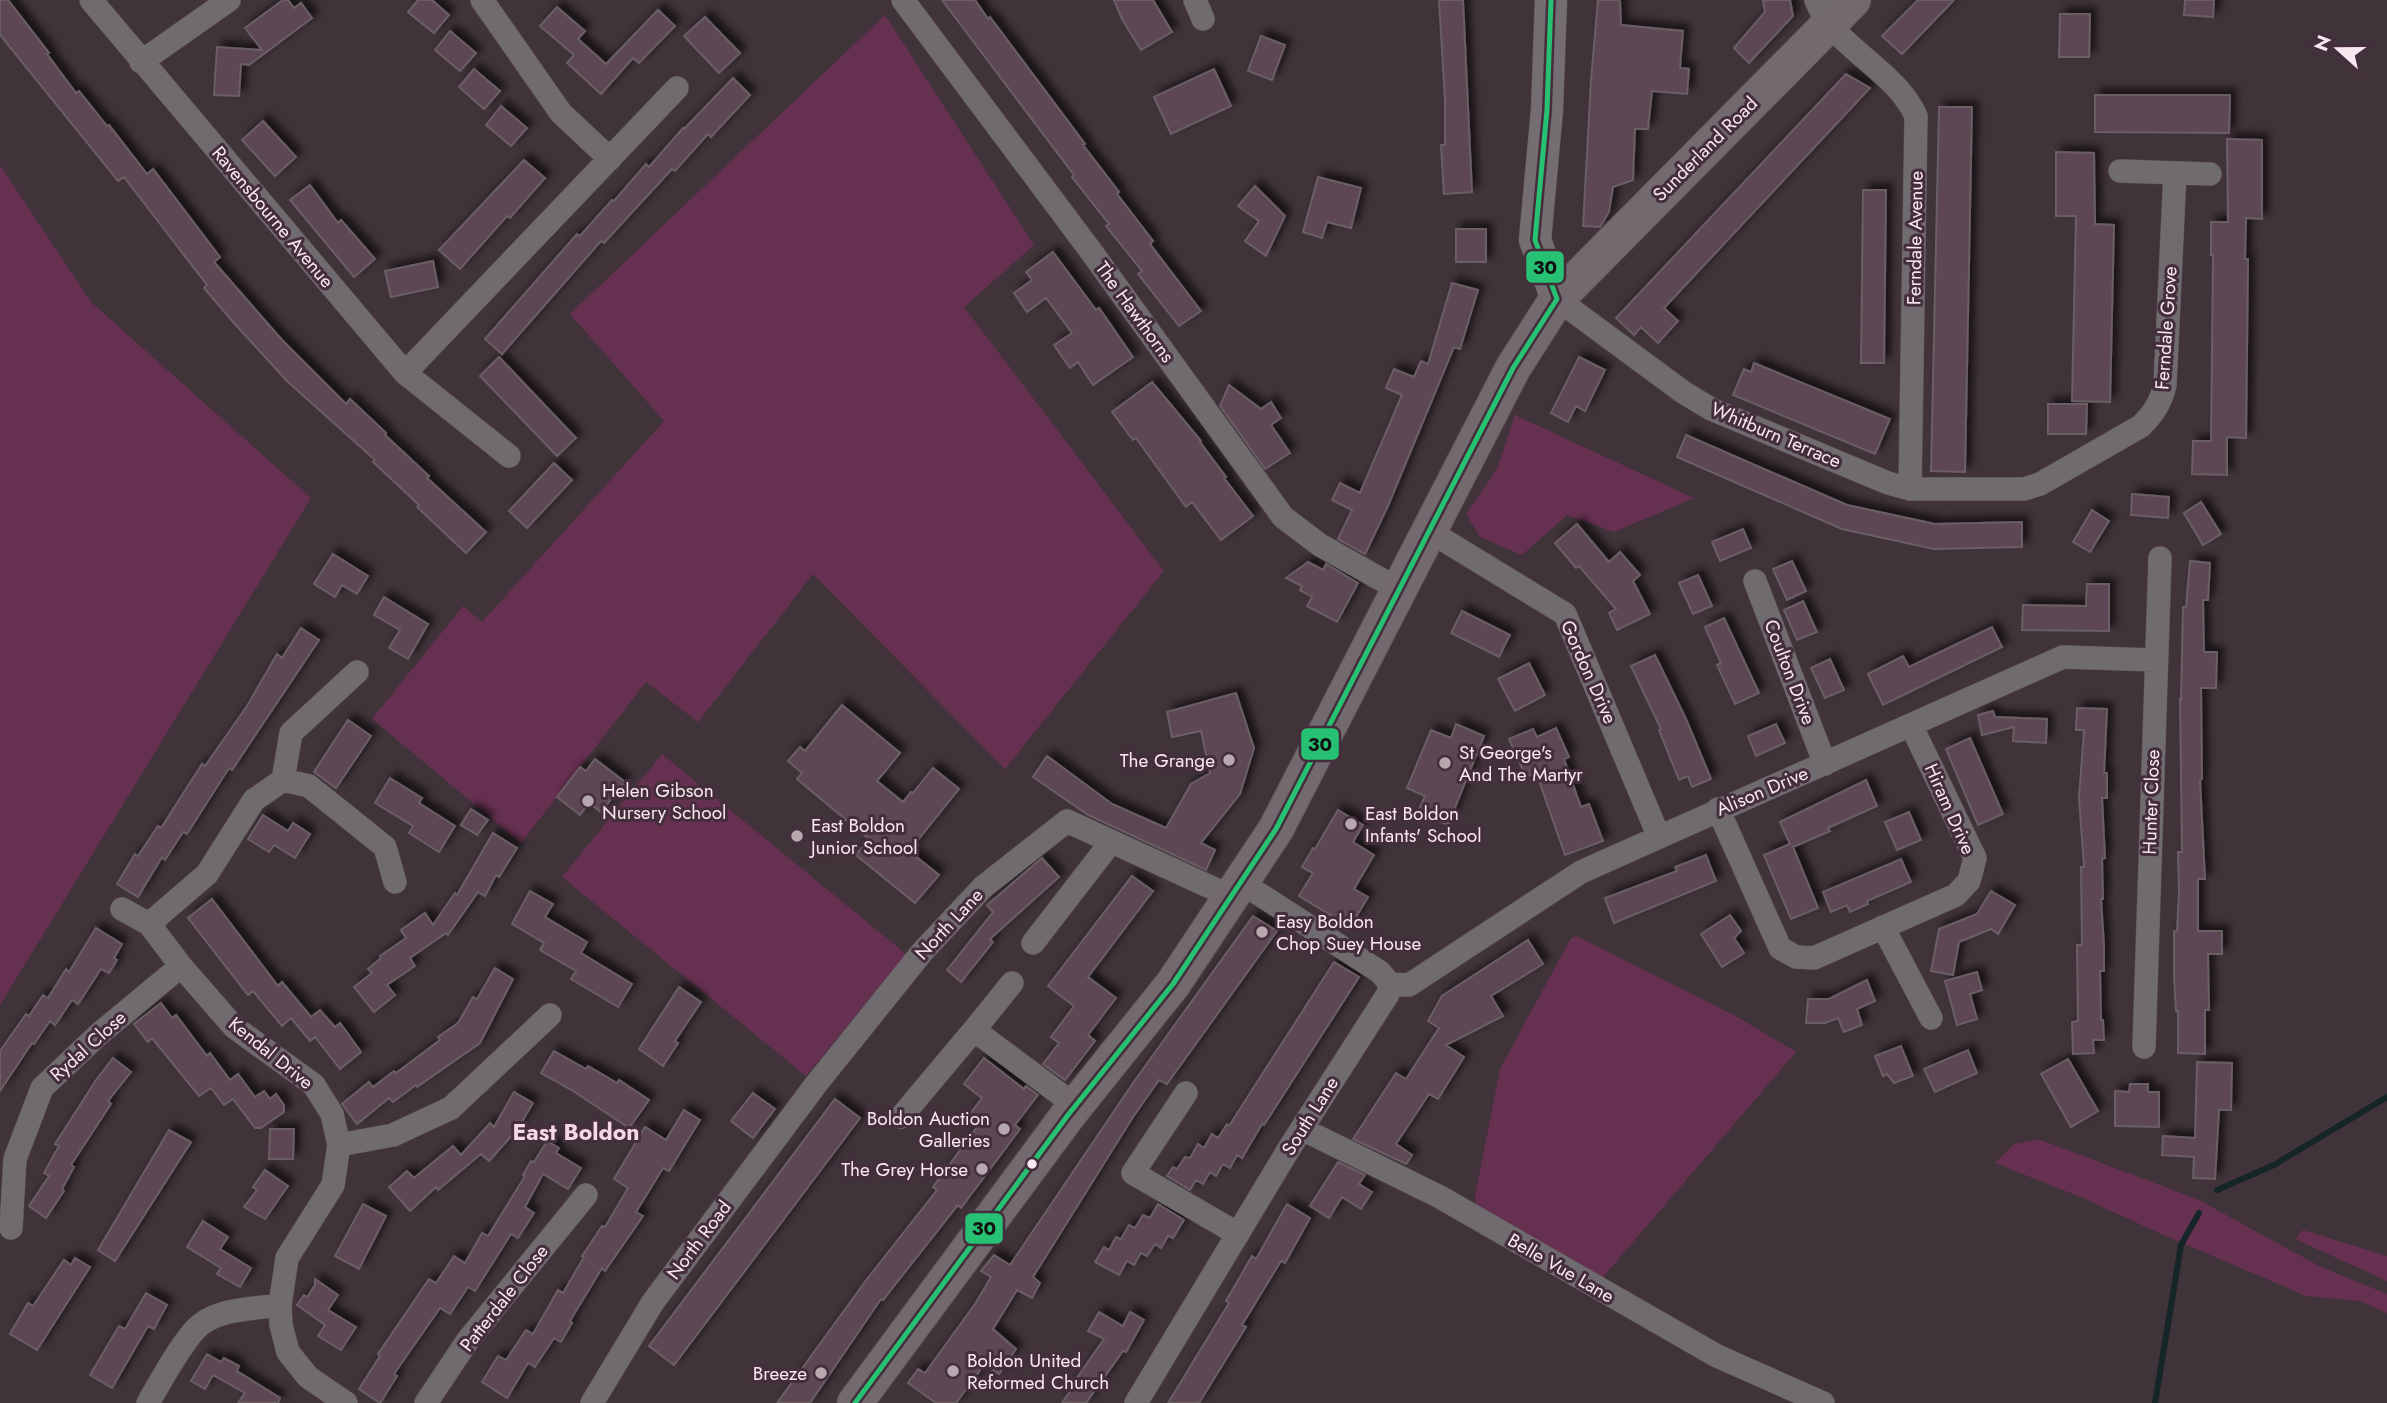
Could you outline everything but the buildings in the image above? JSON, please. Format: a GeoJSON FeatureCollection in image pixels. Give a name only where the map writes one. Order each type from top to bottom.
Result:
{"type":"FeatureCollection","features":[{"type":"Feature","properties":{"kind":"main road"},"geometry":{"type":"LineString","coordinates":[[1551,0],[1546,110],[1535,240],[1557,299]]}},
{"type":"Feature","properties":{"kind":"main road","name":"Sunderland Road"},"geometry":{"type":"LineString","coordinates":[[855,1403],[1076,1106],[1173,984],[1276,829],[1513,368],[1557,299],[1833,8]]}},
{"type":"Feature","properties":{"kind":"street","name":"Ravensbourne Avenue"},"geometry":{"type":"LineString","coordinates":[[91,0],[405,373],[509,456]]}},
{"type":"Feature","properties":{"kind":"street"},"geometry":{"type":"LineString","coordinates":[[141,62],[229,0]]}},
{"type":"Feature","properties":{"kind":"street"},"geometry":{"type":"LineString","coordinates":[[482,0],[561,113],[610,159]]}},
{"type":"Feature","properties":{"kind":"street","name":"The Hawthorns"},"geometry":{"type":"LineString","coordinates":[[903,0],[1086,243],[1283,517],[1320,545],[1398,589]]}},
{"type":"Feature","properties":{"kind":"street","name":"Ferndale Avenue"},"geometry":{"type":"LineString","coordinates":[[1833,8],[1905,95],[1916,116],[1910,489]]}},
{"type":"Feature","properties":{"kind":"street"},"geometry":{"type":"LineString","coordinates":[[405,373],[677,88]]}},
{"type":"Feature","properties":{"kind":"street"},"geometry":{"type":"LineString","coordinates":[[2120,171],[2210,174]]}},
{"type":"Feature","properties":{"kind":"street","name":"Ferndale Grove"},"geometry":{"type":"LineString","coordinates":[[2024,489],[2040,484],[2141,426],[2161,401],[2165,385],[2175,173]]}},
{"type":"Feature","properties":{"kind":"street","name":"Whitburn Terrace"},"geometry":{"type":"LineString","coordinates":[[1557,299],[1684,392],[1712,409],[1888,483],[1910,489],[2024,489]]}},
{"type":"Feature","properties":{"kind":"street","name":"Gordon Drive"},"geometry":{"type":"LineString","coordinates":[[1429,531],[1565,614],[1659,837]]}},
{"type":"Feature","properties":{"kind":"street","name":"Hunter Close"},"geometry":{"type":"LineString","coordinates":[[2144,1047],[2160,558]]}},
{"type":"Feature","properties":{"kind":"street","name":"Coulton Drive"},"geometry":{"type":"LineString","coordinates":[[1755,581],[1825,764]]}},
{"type":"Feature","properties":{"kind":"street","name":"Alison Drive"},"geometry":{"type":"LineString","coordinates":[[1390,984],[1409,985],[1581,872],[2063,657],[2156,660]]}},
{"type":"Feature","properties":{"kind":"street"},"geometry":{"type":"LineString","coordinates":[[149,924],[207,874],[254,800],[283,780],[291,733],[357,672]]}},
{"type":"Feature","properties":{"kind":"street","name":"Hiram Drive"},"geometry":{"type":"LineString","coordinates":[[1718,809],[1780,948],[1796,957],[1814,958],[1883,928],[1956,895],[1969,881],[1975,858],[1911,725]]}},
{"type":"Feature","properties":{"kind":"street"},"geometry":{"type":"LineString","coordinates":[[283,780],[309,786],[385,847],[394,882]]}},
{"type":"Feature","properties":{"kind":"street","name":"North Lane"},"geometry":{"type":"LineString","coordinates":[[817,1083],[923,951],[983,887],[1067,821],[1111,842]]}},
{"type":"Feature","properties":{"kind":"street"},"geometry":{"type":"LineString","coordinates":[[1033,943],[1111,842],[1237,890],[1380,972],[1390,984]]}},
{"type":"Feature","properties":{"kind":"street","name":"Kendal Drive"},"geometry":{"type":"LineString","coordinates":[[122,909],[149,924],[180,966],[234,1027],[314,1085],[332,1114],[340,1145],[333,1185],[287,1258],[280,1305],[281,1325],[288,1352],[308,1377],[346,1403]]}},
{"type":"Feature","properties":{"kind":"street"},"geometry":{"type":"LineString","coordinates":[[1883,928],[1931,1018]]}},
{"type":"Feature","properties":{"kind":"street","name":"Rydal Close"},"geometry":{"type":"LineString","coordinates":[[11,1228],[15,1159],[42,1088],[97,1035],[180,966]]}},
{"type":"Feature","properties":{"kind":"street"},"geometry":{"type":"LineString","coordinates":[[901,1117],[1012,983]]}},
{"type":"Feature","properties":{"kind":"street","name":"South Lane"},"geometry":{"type":"LineString","coordinates":[[1136,1403],[1388,993],[1390,984]]}},
{"type":"Feature","properties":{"kind":"street"},"geometry":{"type":"LineString","coordinates":[[340,1145],[393,1135],[451,1108],[550,1015]]}},
{"type":"Feature","properties":{"kind":"street"},"geometry":{"type":"LineString","coordinates":[[974,1030],[1076,1106]]}},
{"type":"Feature","properties":{"kind":"street","name":"North Road"},"geometry":{"type":"LineString","coordinates":[[592,1403],[653,1302],[817,1083]]}},
{"type":"Feature","properties":{"kind":"street"},"geometry":{"type":"LineString","coordinates":[[1186,1093],[1133,1172],[1238,1234]]}},
{"type":"Feature","properties":{"kind":"street","name":"Belle Vue Lane"},"geometry":{"type":"LineString","coordinates":[[1302,1129],[1440,1197],[1717,1356],[1823,1403]]}},
{"type":"Feature","properties":{"kind":"street","name":"Patterdale Close"},"geometry":{"type":"LineString","coordinates":[[426,1403],[468,1340],[586,1195]]}},
{"type":"Feature","properties":{"kind":"street"},"geometry":{"type":"LineString","coordinates":[[148,1403],[177,1355],[200,1325],[228,1312],[280,1305]]}},
{"type":"Feature","properties":{"kind":"shaded area"},"geometry":{"type":"Polygon","coordinates":[[[885,15],[1034,245],[964,307],[1164,571],[1005,769],[813,574],[698,722],[646,682],[521,843],[372,719],[463,606],[482,622],[664,421],[570,314],[885,15]]]}},
{"type":"Feature","properties":{"kind":"shaded area"},"geometry":{"type":"Polygon","coordinates":[[[0,165],[91,302],[311,498],[0,1005],[0,165]]]}},
{"type":"Feature","properties":{"kind":"shaded area"},"geometry":{"type":"Polygon","coordinates":[[[1515,415],[1694,498],[1614,532],[1567,515],[1522,555],[1480,537],[1466,514],[1497,469],[1515,415]]]}},
{"type":"Feature","properties":{"kind":"shaded area"},"geometry":{"type":"Polygon","coordinates":[[[662,754],[906,954],[806,1076],[562,877],[662,754]]]}},
{"type":"Feature","properties":{"kind":"shaded area"},"geometry":{"type":"Polygon","coordinates":[[[1577,936],[1739,1018],[1796,1052],[1597,1284],[1478,1211],[1475,1196],[1500,1069],[1571,938],[1577,936]]]}},
{"type":"Feature","properties":{"kind":"shaded area"},"geometry":{"type":"Polygon","coordinates":[[[2038,1139],[2197,1199],[2321,1267],[2387,1294],[2387,1313],[2360,1301],[2306,1296],[2083,1198],[1995,1163],[2014,1144],[2038,1139]]]}},
{"type":"Feature","properties":{"kind":"shaded area"},"geometry":{"type":"Polygon","coordinates":[[[2303,1230],[2387,1256],[2387,1281],[2295,1239],[2303,1230]]]}},
{"type":"Feature","properties":{"kind":"waterway"},"geometry":{"type":"LineString","coordinates":[[2217,1190],[2274,1165],[2387,1097]]}},
{"type":"Feature","properties":{"kind":"waterway"},"geometry":{"type":"LineString","coordinates":[[2155,1403],[2181,1245],[2199,1213]]}},
{"type":"Feature","properties":{"kind":"transit line","name":"30"},"geometry":{"type":"LineString","coordinates":[[855,1403],[1068,1115],[1173,984],[1276,829],[1513,368],[1557,299],[1535,240],[1547,110],[1551,0]]}},
{"type":"Feature","properties":{"kind":"place","name":"The Grange"},"geometry":{"type":"Point","coordinates":[1229,760]}},
{"type":"Feature","properties":{"kind":"place","name":"St George's And The Martyr"},"geometry":{"type":"Point","coordinates":[1445,763]}},
{"type":"Feature","properties":{"kind":"place","name":"Helen Gibson Nursery School"},"geometry":{"type":"Point","coordinates":[588,801]}},
{"type":"Feature","properties":{"kind":"place","name":"East Boldon Infants' School"},"geometry":{"type":"Point","coordinates":[1351,824]}},
{"type":"Feature","properties":{"kind":"place","name":"East Boldon Junior School"},"geometry":{"type":"Point","coordinates":[797,836]}},
{"type":"Feature","properties":{"kind":"place","name":"Easy Boldon Chop Suey House"},"geometry":{"type":"Point","coordinates":[1262,932]}},
{"type":"Feature","properties":{"kind":"place","name":"Boldon Auction Galleries"},"geometry":{"type":"Point","coordinates":[1004,1129]}},
{"type":"Feature","properties":{"kind":"place","name":"The Grey Horse"},"geometry":{"type":"Point","coordinates":[982,1169]}},
{"type":"Feature","properties":{"kind":"place","name":"Boldon United Reformed Church"},"geometry":{"type":"Point","coordinates":[953,1371]}},
{"type":"Feature","properties":{"kind":"place","name":"Breeze"},"geometry":{"type":"Point","coordinates":[821,1373]}},
{"type":"Feature","properties":{"kind":"district","name":"East Boldon"},"geometry":{"type":"Point","coordinates":[576,1132]}}]}
